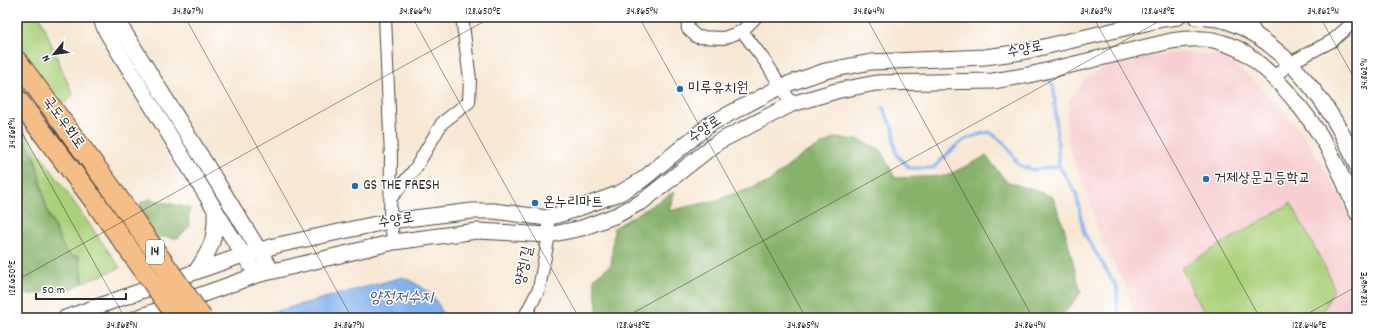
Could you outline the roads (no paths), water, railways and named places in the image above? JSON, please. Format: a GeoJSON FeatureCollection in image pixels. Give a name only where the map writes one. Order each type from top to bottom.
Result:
{"type":"FeatureCollection","features":[{"type":"Feature","properties":{"kind":"highway","name":"국도우회로"},"geometry":{"type":"LineString","coordinates":[[17,61],[202,318]]}},
{"type":"Feature","properties":{"kind":"highway","name":"국도우회로"},"geometry":{"type":"LineString","coordinates":[[17,99],[93,199],[178,318]]}},
{"type":"Feature","properties":{"kind":"street"},"geometry":{"type":"LineString","coordinates":[[100,17],[106,31],[257,275]]}},
{"type":"Feature","properties":{"kind":"street"},"geometry":{"type":"LineString","coordinates":[[115,17],[272,271]]}},
{"type":"Feature","properties":{"kind":"street"},"geometry":{"type":"LineString","coordinates":[[385,17],[390,97],[390,221],[394,242]]}},
{"type":"Feature","properties":{"kind":"street"},"geometry":{"type":"LineString","coordinates":[[391,198],[415,169],[442,123],[469,102],[470,80],[462,17]]}},
{"type":"Feature","properties":{"kind":"street"},"geometry":{"type":"LineString","coordinates":[[687,17],[688,29],[697,37],[724,38],[742,31],[756,17]]}},
{"type":"Feature","properties":{"kind":"street","name":"수양로"},"geometry":{"type":"LineString","coordinates":[[65,318],[243,254],[278,245],[390,221],[472,211],[494,210],[547,218],[591,205],[620,193],[642,180],[710,124],[782,86],[825,71],[871,62],[985,57],[1022,52],[1163,19],[1178,17]]}},
{"type":"Feature","properties":{"kind":"street"},"geometry":{"type":"LineString","coordinates":[[1196,17],[1228,21],[1257,35],[1290,63],[1322,102],[1350,149],[1357,166]]}},
{"type":"Feature","properties":{"kind":"street"},"geometry":{"type":"LineString","coordinates":[[1246,17],[1257,35]]}},
{"type":"Feature","properties":{"kind":"street"},"geometry":{"type":"LineString","coordinates":[[1273,78],[1290,63],[1332,41],[1357,19]]}},
{"type":"Feature","properties":{"kind":"street"},"geometry":{"type":"LineString","coordinates":[[742,31],[782,86],[792,104]]}},
{"type":"Feature","properties":{"kind":"street","name":"수양로"},"geometry":{"type":"LineString","coordinates":[[136,318],[257,275],[394,242],[477,231],[548,235],[582,228],[617,215],[643,201],[718,142],[792,104],[836,91],[876,83],[993,81],[1029,75],[1171,41],[1188,39],[1215,40],[1234,48],[1252,58],[1287,91],[1309,119],[1334,158],[1357,213]]}},
{"type":"Feature","properties":{"kind":"street"},"geometry":{"type":"LineString","coordinates":[[197,270],[212,244],[216,223],[215,209]]}},
{"type":"Feature","properties":{"kind":"street","name":"양정1길"},"geometry":{"type":"LineString","coordinates":[[524,318],[539,289],[548,235],[547,218]]}},
{"type":"Feature","properties":{"kind":"street"},"geometry":{"type":"LineString","coordinates":[[248,234],[262,243],[278,245]]}},
{"type":"Feature","properties":{"kind":"water","name":"양정저수지"},"geometry":{"type":"Polygon","coordinates":[[[403,277],[417,284],[429,293],[438,303],[444,318],[250,318],[403,277]]]}},
{"type":"Feature","properties":{"kind":"waterway"},"geometry":{"type":"LineString","coordinates":[[1049,79],[1054,88],[1059,166],[1076,193],[1084,233],[1117,288],[1118,318]]}},
{"type":"Feature","properties":{"kind":"waterway"},"geometry":{"type":"LineString","coordinates":[[883,108],[894,131],[894,144],[897,155],[909,168],[933,168],[952,149],[964,141],[979,134],[990,132],[1005,144],[1019,165],[1033,170],[1059,166]]}},
{"type":"Feature","properties":{"kind":"place","name":"미루유치원"},"geometry":{"type":"Point","coordinates":[680,89]}},
{"type":"Feature","properties":{"kind":"place","name":"거제상문고등학교"},"geometry":{"type":"Point","coordinates":[1206,179]}},
{"type":"Feature","properties":{"kind":"place","name":"GS THE FRESH"},"geometry":{"type":"Point","coordinates":[355,186]}},
{"type":"Feature","properties":{"kind":"place","name":"온누리마트"},"geometry":{"type":"Point","coordinates":[535,203]}}]}
